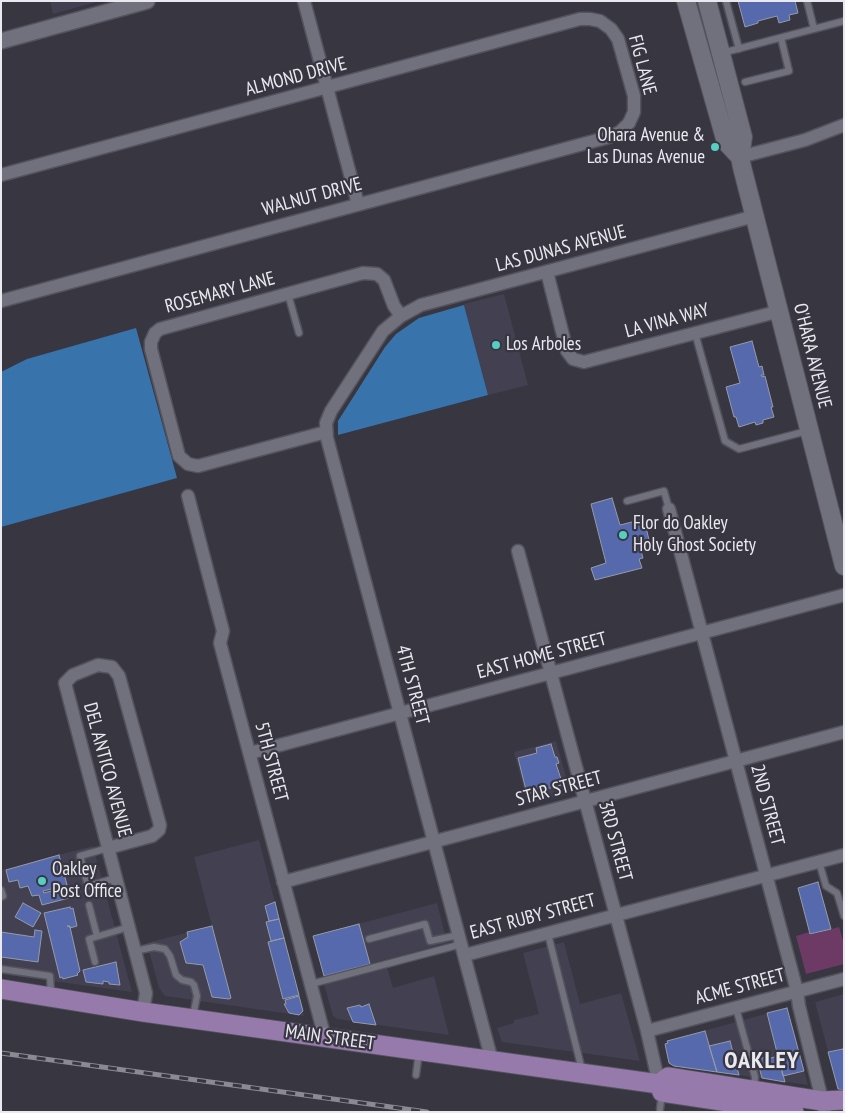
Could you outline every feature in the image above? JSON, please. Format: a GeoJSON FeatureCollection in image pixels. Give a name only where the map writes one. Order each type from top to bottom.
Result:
{"type":"FeatureCollection","features":[{"type":"Feature","properties":{"kind":"main road","name":"O'HARA AVENUE"},"geometry":{"type":"LineString","coordinates":[[686,1],[726,142],[740,156]]}},
{"type":"Feature","properties":{"kind":"main road","name":"O'HARA AVENUE"},"geometry":{"type":"LineString","coordinates":[[707,1],[743,137],[740,156],[754,216],[780,311],[844,566]]}},
{"type":"Feature","properties":{"kind":"main road","name":"MAIN STREET"},"geometry":{"type":"LineString","coordinates":[[1,989],[143,1012],[582,1074],[660,1095],[728,1107],[794,1112]]}},
{"type":"Feature","properties":{"kind":"main road","name":"MAIN STREET"},"geometry":{"type":"LineString","coordinates":[[660,1095],[668,1077],[754,1090],[823,1106],[844,1100]]}},
{"type":"Feature","properties":{"kind":"main road"},"geometry":{"type":"LineString","coordinates":[[840,1112],[844,1111]]}},
{"type":"Feature","properties":{"kind":"street"},"geometry":{"type":"LineString","coordinates":[[1,41],[147,1]]}},
{"type":"Feature","properties":{"kind":"street"},"geometry":{"type":"LineString","coordinates":[[304,1],[358,204]]}},
{"type":"Feature","properties":{"kind":"street","name":"ALMOND DRIVE"},"geometry":{"type":"LineString","coordinates":[[1,175],[580,19],[590,18],[600,21]]}},
{"type":"Feature","properties":{"kind":"street","name":"FIG LANE"},"geometry":{"type":"LineString","coordinates":[[600,21],[611,28],[618,39],[634,96],[634,112],[629,123]]}},
{"type":"Feature","properties":{"kind":"street","name":"WALNUT DRIVE"},"geometry":{"type":"LineString","coordinates":[[1,302],[609,137],[620,132],[629,123]]}},
{"type":"Feature","properties":{"kind":"street"},"geometry":{"type":"LineString","coordinates":[[740,156],[805,140],[844,125]]}},
{"type":"Feature","properties":{"kind":"street","name":"LAS DUNAS AVENUE"},"geometry":{"type":"LineString","coordinates":[[383,331],[401,316],[421,305],[754,216]]}},
{"type":"Feature","properties":{"kind":"street","name":"LA VINA WAY"},"geometry":{"type":"LineString","coordinates":[[547,272],[567,351],[573,359],[584,362],[780,311]]}},
{"type":"Feature","properties":{"kind":"street","name":"ROSEMARY LANE"},"geometry":{"type":"LineString","coordinates":[[326,432],[198,466],[188,464],[179,456],[151,349],[151,342],[155,333],[160,328],[363,273],[378,274],[384,280],[394,306],[401,316]]}},
{"type":"Feature","properties":{"kind":"street","name":"4TH STREET"},"geometry":{"type":"LineString","coordinates":[[383,331],[330,411],[326,423],[326,432],[492,1061]]}},
{"type":"Feature","properties":{"kind":"street","name":"5TH STREET"},"geometry":{"type":"LineString","coordinates":[[188,496],[191,514],[223,631],[220,643],[325,1038]]}},
{"type":"Feature","properties":{"kind":"street","name":"2ND STREET"},"geometry":{"type":"LineString","coordinates":[[668,509],[797,991],[823,1106]]}},
{"type":"Feature","properties":{"kind":"street","name":"3RD STREET"},"geometry":{"type":"LineString","coordinates":[[518,551],[647,1031],[660,1095]]}},
{"type":"Feature","properties":{"kind":"street","name":"EAST HOME STREET"},"geometry":{"type":"LineString","coordinates":[[250,753],[844,595]]}},
{"type":"Feature","properties":{"kind":"street","name":"DEL ANTICO AVENUE"},"geometry":{"type":"LineString","coordinates":[[108,848],[152,836],[159,830],[160,825],[119,676],[112,667],[98,665],[73,675],[65,683],[108,848],[129,927],[146,993],[143,1012]]}},
{"type":"Feature","properties":{"kind":"street","name":"STAR STREET"},"geometry":{"type":"LineString","coordinates":[[283,882],[844,732]]}},
{"type":"Feature","properties":{"kind":"street","name":"EAST RUBY STREET"},"geometry":{"type":"LineString","coordinates":[[462,945],[548,934],[844,855]]}},
{"type":"Feature","properties":{"kind":"street","name":"ACME STREET"},"geometry":{"type":"LineString","coordinates":[[647,1031],[844,979]]}},
{"type":"Feature","properties":{"kind":"lane"},"geometry":{"type":"LineString","coordinates":[[726,1],[739,49]]}},
{"type":"Feature","properties":{"kind":"lane"},"geometry":{"type":"LineString","coordinates":[[807,1],[814,29]]}},
{"type":"Feature","properties":{"kind":"lane"},"geometry":{"type":"LineString","coordinates":[[721,54],[844,21]]}},
{"type":"Feature","properties":{"kind":"lane"},"geometry":{"type":"LineString","coordinates":[[745,82],[789,71],[781,38]]}},
{"type":"Feature","properties":{"kind":"lane"},"geometry":{"type":"LineString","coordinates":[[288,294],[299,333]]}},
{"type":"Feature","properties":{"kind":"lane"},"geometry":{"type":"LineString","coordinates":[[695,333],[725,441],[739,449],[809,430]]}},
{"type":"Feature","properties":{"kind":"lane"},"geometry":{"type":"LineString","coordinates":[[627,500],[664,491],[668,509]]}},
{"type":"Feature","properties":{"kind":"lane"},"geometry":{"type":"LineString","coordinates":[[108,848],[80,856],[88,886],[116,878]]}},
{"type":"Feature","properties":{"kind":"lane"},"geometry":{"type":"LineString","coordinates":[[819,862],[826,886],[838,893],[844,916]]}},
{"type":"Feature","properties":{"kind":"lane"},"geometry":{"type":"LineString","coordinates":[[1,890],[3,896],[1,896]]}},
{"type":"Feature","properties":{"kind":"lane"},"geometry":{"type":"LineString","coordinates":[[89,905],[97,936]]}},
{"type":"Feature","properties":{"kind":"lane"},"geometry":{"type":"LineString","coordinates":[[369,939],[425,924],[430,941],[462,945]]}},
{"type":"Feature","properties":{"kind":"lane"},"geometry":{"type":"LineString","coordinates":[[95,962],[89,939],[129,927]]}},
{"type":"Feature","properties":{"kind":"lane"},"geometry":{"type":"LineString","coordinates":[[548,934],[582,1074]]}},
{"type":"Feature","properties":{"kind":"lane"},"geometry":{"type":"LineString","coordinates":[[311,984],[462,945]]}},
{"type":"Feature","properties":{"kind":"lane"},"geometry":{"type":"LineString","coordinates":[[135,951],[154,947],[165,949],[170,956],[176,975],[194,985],[197,996],[192,1019]]}},
{"type":"Feature","properties":{"kind":"lane"},"geometry":{"type":"LineString","coordinates":[[1,969],[50,976],[51,998]]}},
{"type":"Feature","properties":{"kind":"lane"},"geometry":{"type":"LineString","coordinates":[[736,1008],[755,1077],[754,1090]]}},
{"type":"Feature","properties":{"kind":"lane"},"geometry":{"type":"LineString","coordinates":[[416,1075],[419,1051]]}},
{"type":"Feature","properties":{"kind":"shaded area"},"geometry":{"type":"Polygon","coordinates":[[[50,1],[100,1],[53,14],[50,1]]]}},
{"type":"Feature","properties":{"kind":"shaded area","name":"Los Arboles"},"geometry":{"type":"Polygon","coordinates":[[[504,294],[528,385],[488,395],[464,304],[504,294]]]}},
{"type":"Feature","properties":{"kind":"shaded area"},"geometry":{"type":"Polygon","coordinates":[[[556,741],[570,791],[568,794],[528,805],[514,752],[556,741]]]}},
{"type":"Feature","properties":{"kind":"shaded area"},"geometry":{"type":"Polygon","coordinates":[[[259,840],[304,1016],[165,996],[159,988],[147,943],[212,926],[194,857],[259,840]]]}},
{"type":"Feature","properties":{"kind":"shaded area"},"geometry":{"type":"Polygon","coordinates":[[[93,846],[132,992],[1,974],[1,870],[93,846]]]}},
{"type":"Feature","properties":{"kind":"shaded area"},"geometry":{"type":"Polygon","coordinates":[[[437,903],[447,943],[324,976],[313,936],[437,903]]]}},
{"type":"Feature","properties":{"kind":"shaded area"},"geometry":{"type":"Polygon","coordinates":[[[839,927],[844,944],[844,964],[806,974],[796,936],[809,932],[810,935],[839,927]]]}},
{"type":"Feature","properties":{"kind":"shaded area"},"geometry":{"type":"Polygon","coordinates":[[[564,942],[580,1004],[621,993],[640,1061],[502,1042],[497,1028],[514,1023],[514,1020],[539,1014],[523,953],[564,942]]]}},
{"type":"Feature","properties":{"kind":"shaded area"},"geometry":{"type":"Polygon","coordinates":[[[387,967],[393,988],[434,976],[449,1035],[337,1019],[333,1016],[324,984],[387,967]]]}},
{"type":"Feature","properties":{"kind":"shaded area"},"geometry":{"type":"Polygon","coordinates":[[[844,994],[844,1090],[838,1089],[815,1002],[844,994]]]}},
{"type":"Feature","properties":{"kind":"shaded area"},"geometry":{"type":"Polygon","coordinates":[[[787,1008],[808,1085],[674,1066],[669,1063],[665,1044],[668,1043],[667,1041],[787,1008]]]}},
{"type":"Feature","properties":{"kind":"water"},"geometry":{"type":"Polygon","coordinates":[[[464,305],[488,395],[338,435],[338,421],[385,347],[396,334],[419,318],[464,305]]]}},
{"type":"Feature","properties":{"kind":"water"},"geometry":{"type":"Polygon","coordinates":[[[136,328],[177,478],[1,527],[1,372],[27,359],[136,328]]]}},
{"type":"Feature","properties":{"kind":"building"},"geometry":{"type":"Polygon","coordinates":[[[738,1],[795,1],[798,13],[789,15],[790,20],[779,23],[777,16],[745,27],[738,1]]]}},
{"type":"Feature","properties":{"kind":"building"},"geometry":{"type":"Polygon","coordinates":[[[752,341],[759,367],[762,366],[764,375],[761,375],[762,377],[765,376],[774,417],[763,420],[763,423],[756,425],[755,422],[739,427],[736,417],[734,417],[726,387],[740,383],[730,347],[752,341]]]}},
{"type":"Feature","properties":{"kind":"building","name":"Flor do Oakley Holy Ghost Society"},"geometry":{"type":"Polygon","coordinates":[[[612,498],[620,525],[644,519],[650,544],[640,547],[643,558],[639,559],[642,568],[595,580],[591,568],[606,563],[591,504],[612,498]]]}},
{"type":"Feature","properties":{"kind":"building"},"geometry":{"type":"Polygon","coordinates":[[[551,744],[559,763],[556,764],[561,779],[563,779],[565,784],[527,794],[518,758],[537,753],[536,748],[551,744]]]}},
{"type":"Feature","properties":{"kind":"building","name":"Oakley Post Office"},"geometry":{"type":"Polygon","coordinates":[[[59,855],[67,885],[43,891],[44,893],[66,887],[69,898],[42,905],[39,895],[32,896],[28,886],[20,888],[18,880],[9,882],[6,870],[59,855]]]}},
{"type":"Feature","properties":{"kind":"building"},"geometry":{"type":"Polygon","coordinates":[[[818,882],[831,929],[810,934],[798,888],[818,882]]]}},
{"type":"Feature","properties":{"kind":"building"},"geometry":{"type":"Polygon","coordinates":[[[275,902],[279,919],[269,921],[265,906],[275,902]]]}},
{"type":"Feature","properties":{"kind":"building"},"geometry":{"type":"Polygon","coordinates":[[[23,903],[41,913],[33,927],[15,917],[23,903]]]}},
{"type":"Feature","properties":{"kind":"building"},"geometry":{"type":"Polygon","coordinates":[[[70,907],[71,909],[73,908],[77,926],[70,928],[80,971],[78,975],[63,979],[62,977],[60,978],[44,913],[70,907]]]}},
{"type":"Feature","properties":{"kind":"building"},"geometry":{"type":"Polygon","coordinates":[[[279,919],[284,938],[271,941],[266,922],[279,919]]]}},
{"type":"Feature","properties":{"kind":"building"},"geometry":{"type":"Polygon","coordinates":[[[359,924],[370,964],[324,976],[313,936],[359,924]]]}},
{"type":"Feature","properties":{"kind":"building"},"geometry":{"type":"Polygon","coordinates":[[[212,926],[231,998],[229,999],[212,997],[203,965],[186,963],[180,942],[188,937],[187,932],[212,926]]]}},
{"type":"Feature","properties":{"kind":"building"},"geometry":{"type":"Polygon","coordinates":[[[35,930],[42,931],[38,962],[1,957],[1,932],[34,937],[35,930]]]}},
{"type":"Feature","properties":{"kind":"building"},"geometry":{"type":"Polygon","coordinates":[[[284,938],[299,995],[283,999],[268,942],[284,938]]]}},
{"type":"Feature","properties":{"kind":"building"},"geometry":{"type":"Polygon","coordinates":[[[116,962],[120,985],[109,984],[109,982],[103,981],[103,984],[86,982],[83,970],[116,962]]]}},
{"type":"Feature","properties":{"kind":"building"},"geometry":{"type":"Polygon","coordinates":[[[299,996],[303,1011],[299,1015],[289,1013],[284,1004],[286,1004],[285,1000],[299,996]]]}},
{"type":"Feature","properties":{"kind":"building"},"geometry":{"type":"Polygon","coordinates":[[[369,1004],[376,1025],[353,1022],[347,1008],[360,1005],[361,1007],[369,1004]]]}},
{"type":"Feature","properties":{"kind":"building"},"geometry":{"type":"Polygon","coordinates":[[[787,1008],[804,1071],[783,1076],[767,1013],[787,1008]]]}},
{"type":"Feature","properties":{"kind":"building"},"geometry":{"type":"Polygon","coordinates":[[[705,1031],[717,1072],[674,1066],[669,1063],[665,1044],[668,1043],[667,1041],[705,1031]]]}},
{"type":"Feature","properties":{"kind":"building"},"geometry":{"type":"Polygon","coordinates":[[[730,1041],[739,1075],[717,1072],[709,1046],[730,1041]]]}},
{"type":"Feature","properties":{"kind":"building"},"geometry":{"type":"Polygon","coordinates":[[[843,1049],[844,1090],[838,1089],[828,1052],[843,1049]]]}},
{"type":"Feature","properties":{"kind":"building"},"geometry":{"type":"Polygon","coordinates":[[[778,1056],[785,1082],[762,1078],[757,1059],[778,1056]]]}},
{"type":"Feature","properties":{"kind":"railway"},"geometry":{"type":"LineString","coordinates":[[1,1053],[427,1112]]}},
{"type":"Feature","properties":{"kind":"place","name":"Ohara Avenue & Las Dunas Avenue"},"geometry":{"type":"Point","coordinates":[715,147]}},
{"type":"Feature","properties":{"kind":"place","name":"Los Arboles"},"geometry":{"type":"Point","coordinates":[496,345]}},
{"type":"Feature","properties":{"kind":"place","name":"Flor do Oakley Holy Ghost Society"},"geometry":{"type":"Point","coordinates":[623,535]}},
{"type":"Feature","properties":{"kind":"place","name":"Oakley Post Office"},"geometry":{"type":"Point","coordinates":[42,881]}},
{"type":"Feature","properties":{"kind":"district","name":"OAKLEY"},"geometry":{"type":"Point","coordinates":[762,1061]}}]}
